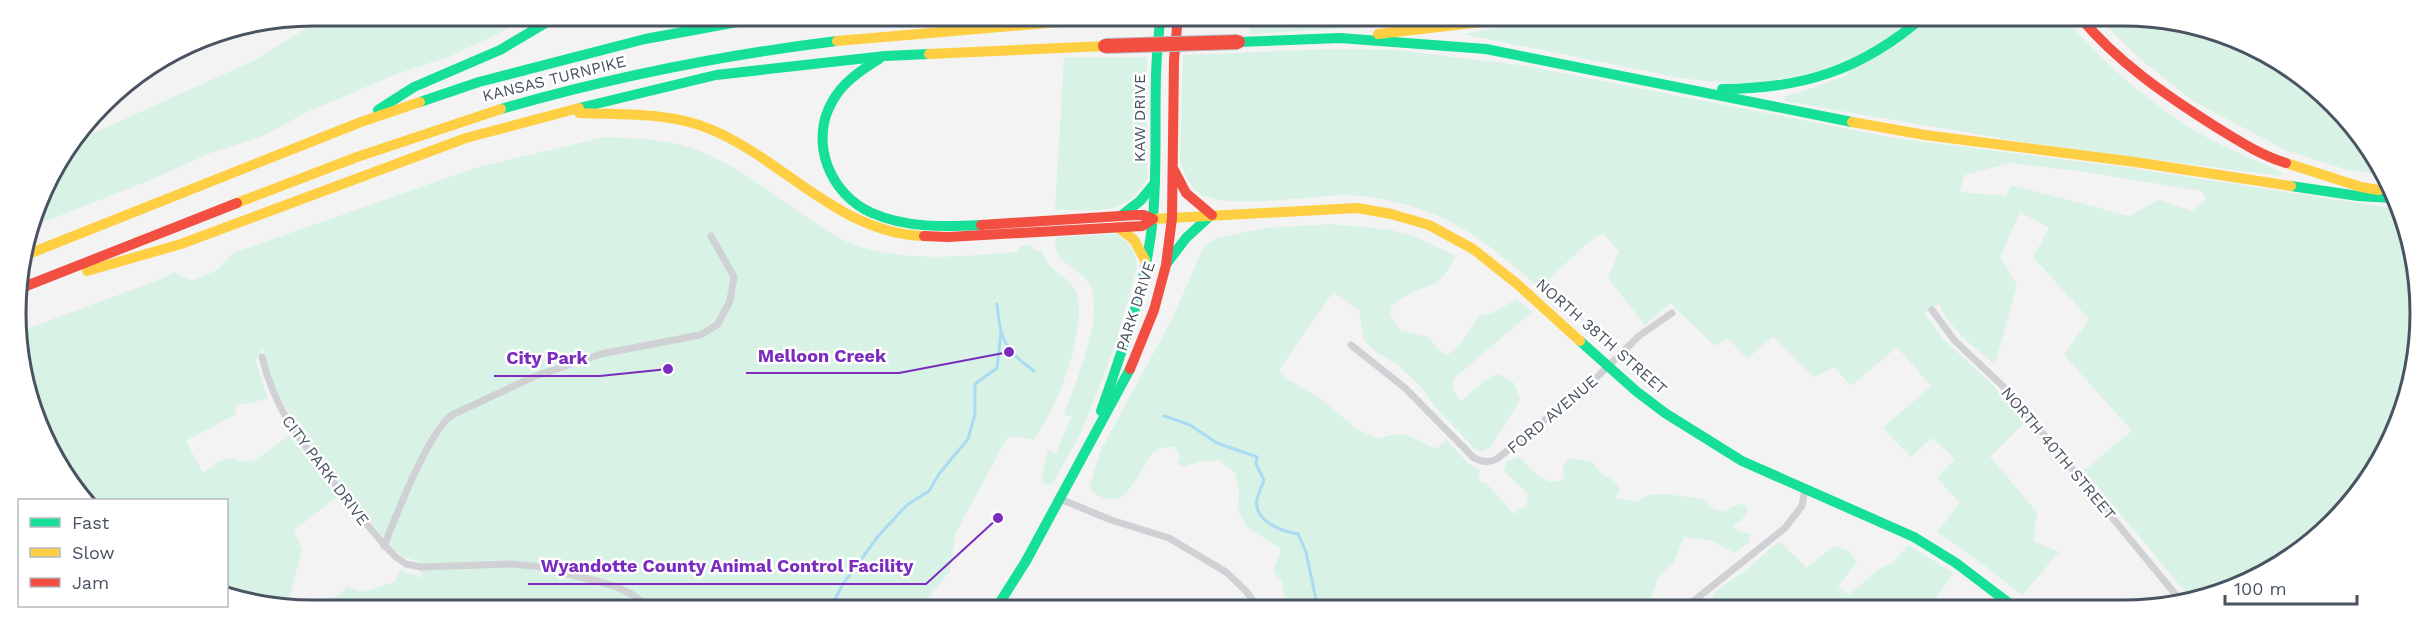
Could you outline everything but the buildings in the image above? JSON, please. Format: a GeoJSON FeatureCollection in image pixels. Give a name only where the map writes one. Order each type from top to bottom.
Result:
{"type":"FeatureCollection","features":[{"type":"Feature","properties":{"kind":"main road"},"geometry":{"type":"LineString","coordinates":[[360,122],[414,87],[500,50],[540,26]]}},
{"type":"Feature","properties":{"kind":"main road","name":"KANSAS TURNPIKE"},"geometry":{"type":"LineString","coordinates":[[32,253],[360,122],[480,82],[568,57],[716,26]]}},
{"type":"Feature","properties":{"kind":"main road","name":"KANSAS TURNPIKE"},"geometry":{"type":"LineString","coordinates":[[27,287],[339,163],[476,116],[567,90],[716,58],[811,42],[988,26]]}},
{"type":"Feature","properties":{"kind":"main road","name":"KAW DRIVE"},"geometry":{"type":"LineString","coordinates":[[1153,219],[1156,59],[1160,26]]}},
{"type":"Feature","properties":{"kind":"main road","name":"KAW DRIVE"},"geometry":{"type":"LineString","coordinates":[[1172,218],[1174,60],[1177,26]]}},
{"type":"Feature","properties":{"kind":"main road"},"geometry":{"type":"LineString","coordinates":[[27,288],[181,244],[466,138],[556,113],[716,75],[885,56],[1340,38],[1446,26]]}},
{"type":"Feature","properties":{"kind":"main road"},"geometry":{"type":"LineString","coordinates":[[1688,88],[1750,90],[1790,86],[1845,69],[1873,56],[1913,26]]}},
{"type":"Feature","properties":{"kind":"main road"},"geometry":{"type":"LineString","coordinates":[[2087,26],[2163,94],[2265,156],[2361,187],[2382,191]]}},
{"type":"Feature","properties":{"kind":"main road"},"geometry":{"type":"LineString","coordinates":[[1340,38],[1486,49],[1688,88],[1811,115],[1925,135],[2124,160],[2358,196],[2385,198]]}},
{"type":"Feature","properties":{"kind":"main road"},"geometry":{"type":"LineString","coordinates":[[885,56],[850,78],[834,94],[827,111],[822,129],[822,148],[826,166],[839,189],[855,204],[876,216],[897,221],[927,227],[1011,227]]}},
{"type":"Feature","properties":{"kind":"main road"},"geometry":{"type":"LineString","coordinates":[[556,113],[610,113],[666,117],[709,128],[743,146],[837,208],[871,225],[917,236],[948,237],[1011,227]]}},
{"type":"Feature","properties":{"kind":"main road"},"geometry":{"type":"LineString","coordinates":[[1166,265],[1186,238],[1212,215],[1186,193],[1173,167]]}},
{"type":"Feature","properties":{"kind":"main road"},"geometry":{"type":"LineString","coordinates":[[1145,260],[1120,221],[1155,183]]}},
{"type":"Feature","properties":{"kind":"main road","name":"NORTH 38TH STREET"},"geometry":{"type":"LineString","coordinates":[[1011,227],[1120,221],[1143,226],[1153,219],[1357,208],[1391,213],[1430,225],[1473,249],[1516,283],[1636,391],[1685,426],[1742,461],[1914,537],[1956,563],[2004,600]]}},
{"type":"Feature","properties":{"kind":"main road","name":"PARK DRIVE"},"geometry":{"type":"LineString","coordinates":[[1002,600],[1026,561],[1096,429],[1122,387],[1144,339],[1166,265],[1172,218]]}},
{"type":"Feature","properties":{"kind":"main road","name":"PARK DRIVE"},"geometry":{"type":"LineString","coordinates":[[1096,429],[1120,360],[1139,291],[1153,219]]}},
{"type":"Feature","properties":{"kind":"street","name":"CITY PARK DRIVE"},"geometry":{"type":"LineString","coordinates":[[384,546],[400,504],[434,438],[446,419],[452,415],[533,378],[601,354],[700,335],[717,325],[730,301],[734,276],[711,236]]}},
{"type":"Feature","properties":{"kind":"street","name":"NORTH 40TH STREET"},"geometry":{"type":"LineString","coordinates":[[1932,310],[1955,341],[2007,390],[2176,594]]}},
{"type":"Feature","properties":{"kind":"street","name":"FORD AVENUE"},"geometry":{"type":"LineString","coordinates":[[1351,345],[1405,388],[1474,458],[1484,462],[1497,459],[1596,378],[1639,336],[1672,313]]}},
{"type":"Feature","properties":{"kind":"street","name":"CITY PARK DRIVE"},"geometry":{"type":"LineString","coordinates":[[262,357],[273,395],[282,413],[384,546],[406,564],[421,567],[502,564],[542,567],[615,586],[640,600]]}},
{"type":"Feature","properties":{"kind":"street"},"geometry":{"type":"LineString","coordinates":[[1696,600],[1785,528],[1802,506],[1805,489]]}},
{"type":"Feature","properties":{"kind":"street"},"geometry":{"type":"LineString","coordinates":[[1058,498],[1111,520],[1169,538],[1226,572],[1252,600]]}},
{"type":"Feature","properties":{"kind":"green space"},"geometry":{"type":"Polygon","coordinates":[[[310,26],[510,26],[451,56],[399,73],[307,112],[261,137],[210,153],[153,179],[40,224],[64,169],[86,136],[253,61],[310,26]]]}},
{"type":"Feature","properties":{"kind":"green space"},"geometry":{"type":"Polygon","coordinates":[[[1249,26],[1380,26],[1250,34],[1249,26]]]}},
{"type":"Feature","properties":{"kind":"green space"},"geometry":{"type":"Polygon","coordinates":[[[1508,26],[2072,26],[2110,66],[2165,111],[2230,149],[2281,172],[2282,176],[2028,143],[1784,101],[1785,96],[1848,75],[1841,64],[1830,69],[1760,83],[1729,83],[1687,79],[1463,34],[1508,26]]]}},
{"type":"Feature","properties":{"kind":"green space"},"geometry":{"type":"Polygon","coordinates":[[[2106,26],[2141,26],[2178,31],[2215,41],[2249,55],[2282,74],[2312,97],[2338,123],[2374,174],[2348,170],[2287,151],[2193,101],[2138,57],[2106,26]]]}},
{"type":"Feature","properties":{"kind":"green space"},"geometry":{"type":"Polygon","coordinates":[[[1332,49],[1395,50],[1520,65],[1894,138],[2130,168],[2390,208],[2400,238],[2407,275],[2410,312],[2407,350],[2400,387],[2388,422],[2361,472],[2338,502],[2312,528],[2266,561],[2232,578],[2186,592],[2084,470],[2132,431],[2064,355],[2089,319],[2033,257],[2049,228],[2020,212],[2000,257],[2017,285],[1995,364],[1956,330],[1939,304],[1924,313],[1942,338],[1993,385],[2024,423],[1990,457],[2037,512],[2033,541],[2059,552],[2022,595],[1937,532],[1960,503],[1937,478],[1955,459],[1932,438],[1911,457],[1883,428],[1931,386],[1897,347],[1851,386],[1834,367],[1814,377],[1773,336],[1747,359],[1728,338],[1715,346],[1670,303],[1645,325],[1608,278],[1619,252],[1603,233],[1585,245],[1540,288],[1474,236],[1457,225],[1418,208],[1351,195],[1252,202],[1214,199],[1201,194],[1193,187],[1180,160],[1183,55],[1332,49]],[[2010,163],[1965,175],[1959,192],[2006,196],[2011,185],[2129,216],[2159,200],[2192,211],[2206,200],[2202,191],[2086,172],[2010,163]]]}},
{"type":"Feature","properties":{"kind":"green space"},"geometry":{"type":"Polygon","coordinates":[[[1064,57],[1147,57],[1147,178],[1129,200],[1119,206],[1096,210],[1055,210],[1064,57]]]}},
{"type":"Feature","properties":{"kind":"green space"},"geometry":{"type":"Polygon","coordinates":[[[605,137],[673,143],[723,162],[828,231],[855,245],[874,251],[935,257],[1017,252],[1021,246],[1030,245],[1036,251],[1042,251],[1049,265],[1069,281],[1076,292],[1079,316],[1066,376],[1034,440],[1015,436],[1007,438],[956,532],[950,571],[927,600],[320,600],[335,597],[348,587],[362,592],[395,582],[400,570],[421,578],[421,562],[403,557],[392,548],[304,438],[274,387],[263,349],[255,359],[268,399],[236,405],[236,414],[186,441],[203,473],[219,461],[232,458],[242,462],[256,460],[289,435],[337,497],[294,530],[302,550],[289,598],[228,587],[228,499],[95,499],[64,456],[47,422],[35,387],[26,329],[161,279],[174,272],[192,281],[217,270],[233,253],[478,167],[605,137]]]}},
{"type":"Feature","properties":{"kind":"green space"},"geometry":{"type":"Polygon","coordinates":[[[1331,224],[1391,230],[1416,237],[1456,256],[1445,274],[1435,284],[1416,290],[1391,306],[1390,316],[1401,331],[1428,337],[1440,351],[1447,355],[1462,342],[1480,315],[1492,313],[1517,299],[1532,312],[1453,379],[1454,392],[1461,401],[1488,378],[1499,374],[1514,383],[1520,400],[1490,448],[1478,452],[1437,409],[1422,388],[1396,363],[1377,353],[1364,341],[1359,310],[1333,292],[1279,370],[1289,380],[1321,399],[1358,430],[1379,439],[1395,435],[1409,436],[1436,449],[1446,440],[1469,464],[1480,469],[1479,481],[1486,483],[1514,514],[1527,504],[1528,494],[1504,471],[1507,461],[1519,457],[1545,480],[1557,481],[1564,478],[1563,467],[1568,458],[1592,462],[1620,489],[1615,498],[1636,502],[1649,495],[1666,494],[1703,499],[1712,508],[1724,512],[1733,506],[1743,504],[1748,510],[1741,521],[1733,525],[1738,531],[1750,534],[1749,542],[1735,553],[1713,541],[1684,537],[1673,564],[1658,577],[1651,600],[1285,600],[1282,582],[1273,571],[1281,549],[1247,527],[1238,511],[1239,489],[1235,473],[1219,460],[1198,462],[1184,467],[1177,463],[1181,456],[1174,447],[1160,448],[1150,456],[1124,494],[1109,499],[1093,492],[1089,487],[1101,450],[1173,317],[1204,246],[1217,238],[1265,228],[1331,224]]]}},
{"type":"Feature","properties":{"kind":"green space"},"geometry":{"type":"Polygon","coordinates":[[[1117,234],[1132,248],[1137,267],[1114,349],[1080,435],[1053,482],[1047,485],[1041,482],[1048,450],[1056,453],[1072,416],[1064,415],[1086,352],[1094,303],[1088,282],[1058,254],[1055,247],[1056,237],[1117,234]]]}},
{"type":"Feature","properties":{"kind":"green space"},"geometry":{"type":"Polygon","coordinates":[[[1779,541],[1807,568],[1832,547],[1847,551],[1857,563],[1838,586],[1849,595],[1880,568],[1893,563],[1908,545],[1954,573],[1934,600],[1711,600],[1717,590],[1749,568],[1779,541]]]}},
{"type":"Feature","properties":{"kind":"waterway"},"geometry":{"type":"LineString","coordinates":[[997,304],[1000,327],[1006,343],[1016,357],[1034,371]]}},
{"type":"Feature","properties":{"kind":"waterway"},"geometry":{"type":"LineString","coordinates":[[835,600],[843,584],[879,535],[907,505],[929,491],[939,474],[968,439],[975,414],[975,384],[997,368],[1001,332]]}},
{"type":"Feature","properties":{"kind":"waterway"},"geometry":{"type":"LineString","coordinates":[[1164,416],[1190,425],[1217,443],[1257,457],[1256,464],[1264,480],[1257,499],[1259,513],[1270,524],[1298,534],[1306,552],[1316,600]]}},
{"type":"Feature","properties":{"kind":"traffic: fast"},"geometry":{"type":"LineString","coordinates":[[378,110],[414,87],[500,50],[540,26]]}},
{"type":"Feature","properties":{"kind":"traffic: fast"},"geometry":{"type":"LineString","coordinates":[[420,102],[479,82],[645,39],[716,26]]}},
{"type":"Feature","properties":{"kind":"traffic: fast"},"geometry":{"type":"LineString","coordinates":[[1101,411],[1133,316],[1150,242],[1155,192],[1156,66],[1160,26]]}},
{"type":"Feature","properties":{"kind":"traffic: fast"},"geometry":{"type":"LineString","coordinates":[[1722,89],[1779,85],[1830,73],[1877,51],[1912,26]]}},
{"type":"Feature","properties":{"kind":"traffic: fast"},"geometry":{"type":"LineString","coordinates":[[1238,42],[1340,38],[1486,49],[1852,122]]}},
{"type":"Feature","properties":{"kind":"traffic: fast"},"geometry":{"type":"LineString","coordinates":[[501,109],[668,68],[837,41]]}},
{"type":"Feature","properties":{"kind":"traffic: fast"},"geometry":{"type":"LineString","coordinates":[[579,108],[716,75],[885,56],[929,54]]}},
{"type":"Feature","properties":{"kind":"traffic: fast"},"geometry":{"type":"LineString","coordinates":[[879,59],[859,72],[841,89],[825,118],[823,150],[835,181],[857,205],[885,218],[912,224],[981,225]]}},
{"type":"Feature","properties":{"kind":"traffic: fast"},"geometry":{"type":"LineString","coordinates":[[1122,215],[1140,201],[1155,183]]}},
{"type":"Feature","properties":{"kind":"traffic: fast"},"geometry":{"type":"LineString","coordinates":[[2291,186],[2385,198]]}},
{"type":"Feature","properties":{"kind":"traffic: fast"},"geometry":{"type":"LineString","coordinates":[[1167,263],[1186,238],[1211,215]]}},
{"type":"Feature","properties":{"kind":"traffic: fast"},"geometry":{"type":"LineString","coordinates":[[1580,341],[1636,391],[1665,413],[1742,461],[1914,537],[1956,563],[2005,600]]}},
{"type":"Feature","properties":{"kind":"traffic: fast"},"geometry":{"type":"LineString","coordinates":[[1001,600],[1026,561],[1130,369]]}},
{"type":"Feature","properties":{"kind":"traffic: slow"},"geometry":{"type":"LineString","coordinates":[[837,41],[1012,26]]}},
{"type":"Feature","properties":{"kind":"traffic: slow"},"geometry":{"type":"LineString","coordinates":[[1378,34],[1448,26]]}},
{"type":"Feature","properties":{"kind":"traffic: slow"},"geometry":{"type":"LineString","coordinates":[[929,54],[1105,46]]}},
{"type":"Feature","properties":{"kind":"traffic: slow"},"geometry":{"type":"LineString","coordinates":[[32,253],[361,122],[420,102]]}},
{"type":"Feature","properties":{"kind":"traffic: slow"},"geometry":{"type":"LineString","coordinates":[[87,271],[181,244],[466,138],[579,108]]}},
{"type":"Feature","properties":{"kind":"traffic: slow"},"geometry":{"type":"LineString","coordinates":[[237,203],[357,157],[501,109]]}},
{"type":"Feature","properties":{"kind":"traffic: slow"},"geometry":{"type":"LineString","coordinates":[[579,113],[646,115],[679,120],[710,129],[737,142],[813,193],[865,223],[894,232],[924,236]]}},
{"type":"Feature","properties":{"kind":"traffic: slow"},"geometry":{"type":"LineString","coordinates":[[1852,122],[1925,135],[2135,162],[2291,186]]}},
{"type":"Feature","properties":{"kind":"traffic: slow"},"geometry":{"type":"LineString","coordinates":[[2286,163],[2361,187],[2379,190]]}},
{"type":"Feature","properties":{"kind":"traffic: slow"},"geometry":{"type":"LineString","coordinates":[[1153,219],[1357,208],[1391,214],[1429,225],[1473,249],[1516,283],[1580,341]]}},
{"type":"Feature","properties":{"kind":"traffic: slow"},"geometry":{"type":"LineString","coordinates":[[1118,227],[1134,240],[1145,260]]}},
{"type":"Feature","properties":{"kind":"traffic: jam"},"geometry":{"type":"LineString","coordinates":[[1130,369],[1154,310],[1166,265],[1172,218],[1174,60],[1177,26]]}},
{"type":"Feature","properties":{"kind":"traffic: jam"},"geometry":{"type":"LineString","coordinates":[[2088,26],[2110,49],[2161,90],[2241,142],[2286,163]]}},
{"type":"Feature","properties":{"kind":"traffic: jam"},"geometry":{"type":"LineString","coordinates":[[1105,46],[1238,42]]}},
{"type":"Feature","properties":{"kind":"traffic: jam"},"geometry":{"type":"LineString","coordinates":[[1174,170],[1186,193],[1212,215]]}},
{"type":"Feature","properties":{"kind":"traffic: jam"},"geometry":{"type":"LineString","coordinates":[[27,286],[237,203]]}},
{"type":"Feature","properties":{"kind":"traffic: jam"},"geometry":{"type":"LineString","coordinates":[[981,225],[1136,215],[1144,215],[1153,219]]}},
{"type":"Feature","properties":{"kind":"traffic: jam"},"geometry":{"type":"LineString","coordinates":[[924,236],[948,237],[1142,226],[1153,219]]}},
{"type":"Feature","properties":{"kind":"place","name":"Melloon Creek"},"geometry":{"type":"Point","coordinates":[1009,352]}},
{"type":"Feature","properties":{"kind":"place","name":"City Park"},"geometry":{"type":"Point","coordinates":[668,369]}},
{"type":"Feature","properties":{"kind":"place","name":"Wyandotte County Animal Control Facility"},"geometry":{"type":"Point","coordinates":[998,518]}}]}
